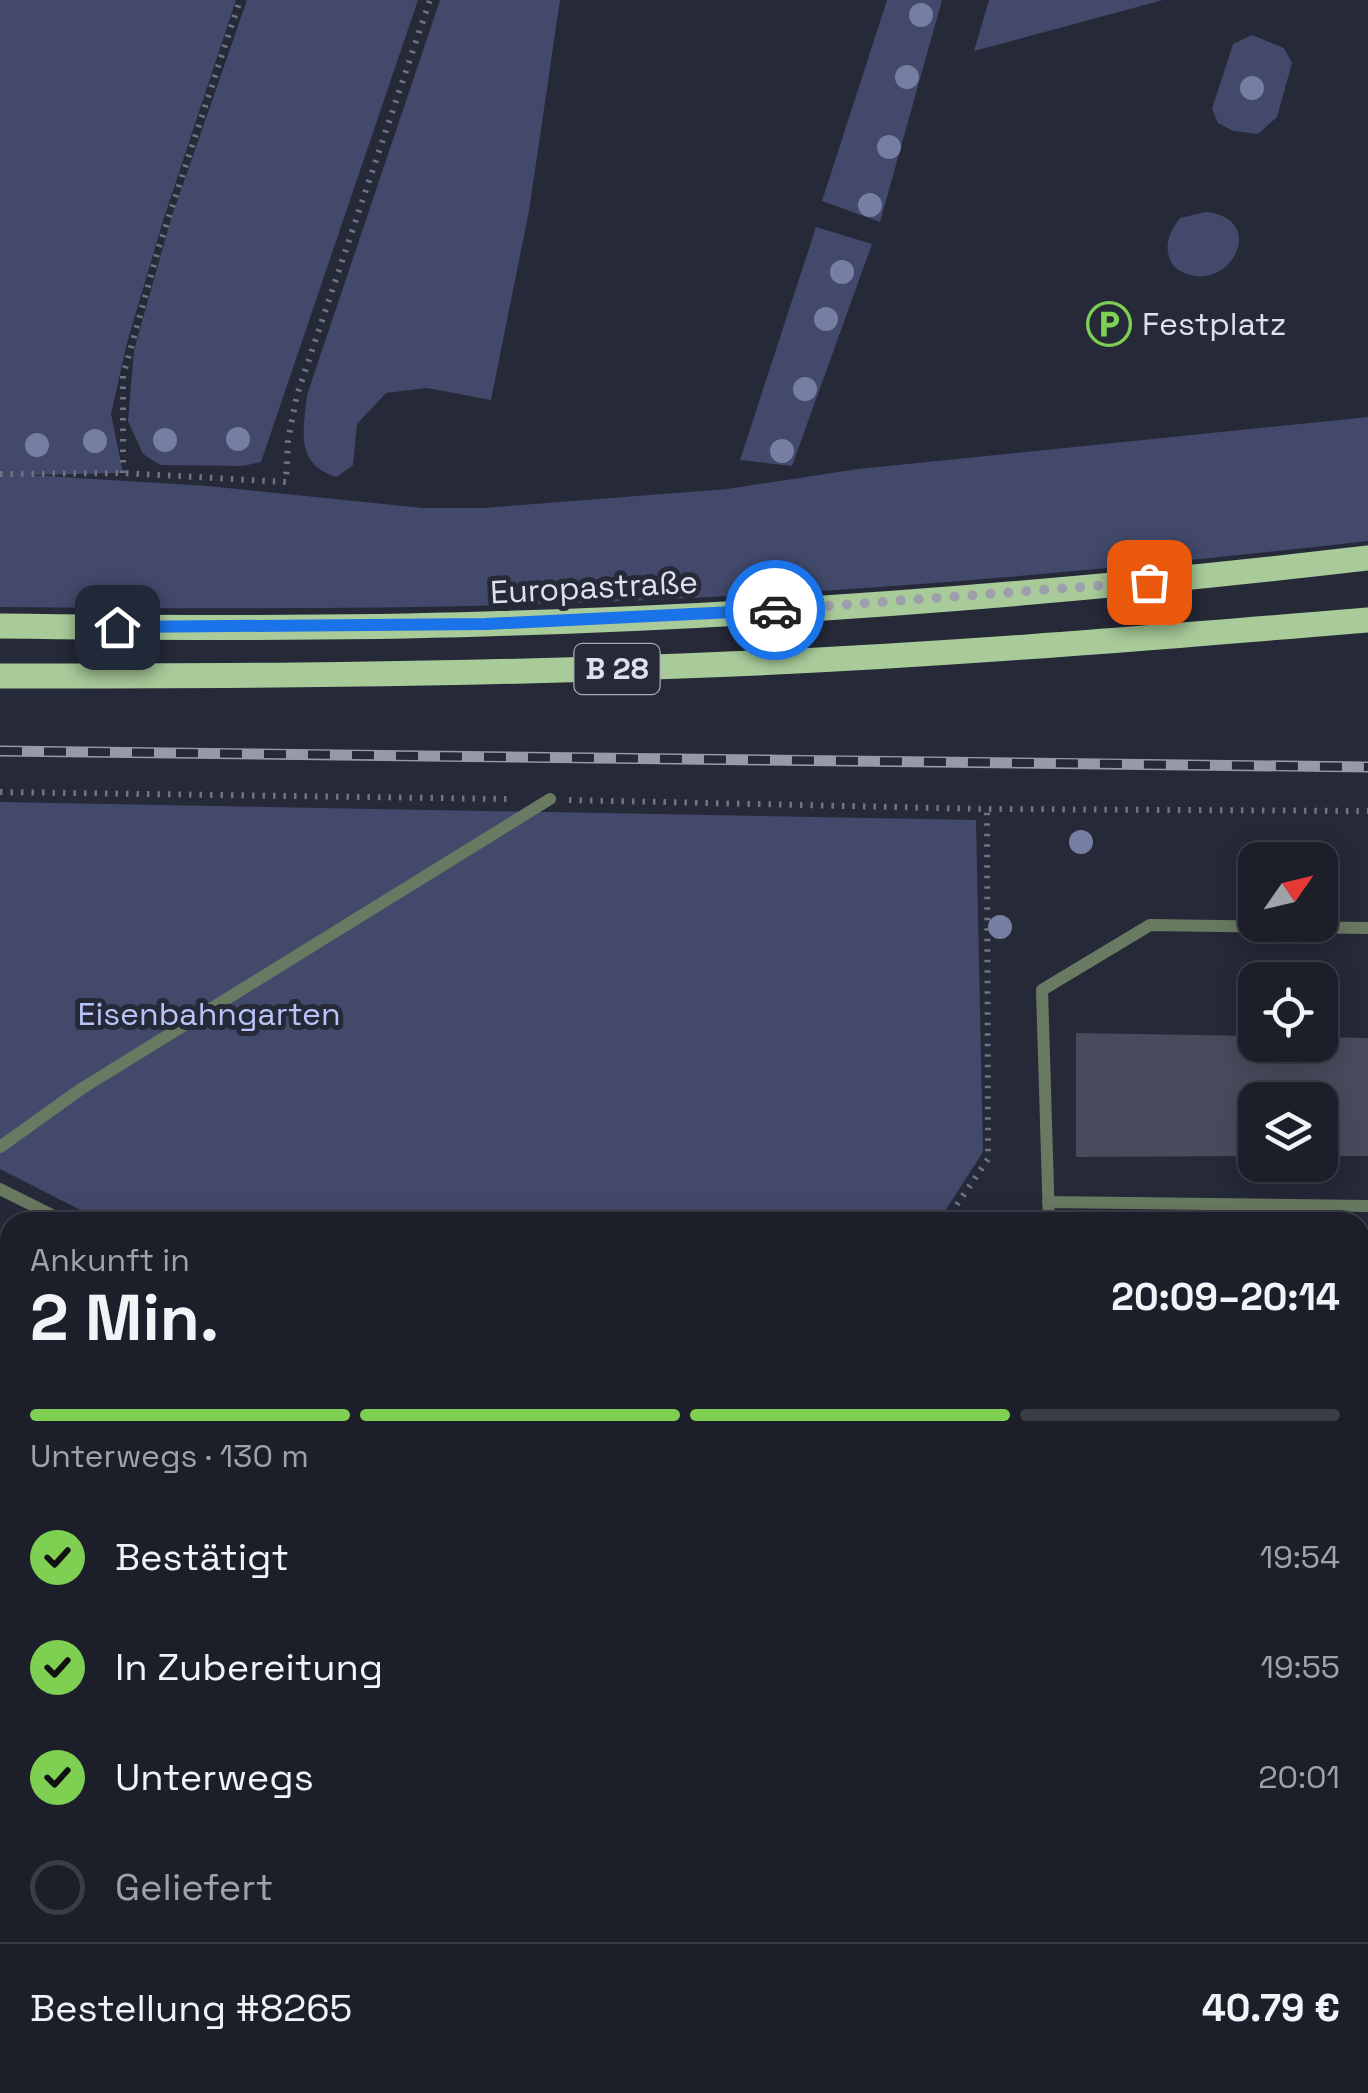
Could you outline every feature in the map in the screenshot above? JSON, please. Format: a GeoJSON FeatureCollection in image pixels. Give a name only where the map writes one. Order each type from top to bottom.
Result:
{"type":"FeatureCollection","features":[{"type":"Feature","properties":{"kind":"main road","name":"Europastraße"},"geometry":{"type":"LineString","coordinates":[[0,626],[467,625],[718,614],[1026,593],[1368,558]]}},
{"type":"Feature","properties":{"kind":"main road","name":"B 28"},"geometry":{"type":"LineString","coordinates":[[0,676],[333,675],[685,666],[992,649],[1368,620]]}},
{"type":"Feature","properties":{"kind":"lane"},"geometry":{"type":"LineString","coordinates":[[0,1148],[81,1089],[550,799]]}},
{"type":"Feature","properties":{"kind":"lane"},"geometry":{"type":"LineString","coordinates":[[1048,1212],[1042,990],[1150,925],[1368,928]]}},
{"type":"Feature","properties":{"kind":"lane"},"geometry":{"type":"LineString","coordinates":[[0,1189],[46,1212]]}},
{"type":"Feature","properties":{"kind":"lane"},"geometry":{"type":"LineString","coordinates":[[1048,1202],[1368,1206]]}},
{"type":"Feature","properties":{"kind":"path"},"geometry":{"type":"LineString","coordinates":[[123,473],[123,376],[159,247],[240,0]]}},
{"type":"Feature","properties":{"kind":"path"},"geometry":{"type":"LineString","coordinates":[[0,474],[123,473],[286,482],[288,440],[297,395],[430,0]]}},
{"type":"Feature","properties":{"kind":"path"},"geometry":{"type":"LineString","coordinates":[[0,792],[988,809],[1368,811]]}},
{"type":"Feature","properties":{"kind":"path"},"geometry":{"type":"LineString","coordinates":[[952,1212],[988,1158],[988,809]]}},
{"type":"Feature","properties":{"kind":"green space"},"geometry":{"type":"Polygon","coordinates":[[[0,0],[236,0],[127,343],[111,414],[123,473],[30,475],[208,486],[423,508],[484,508],[727,489],[858,469],[1368,417],[1368,541],[999,578],[721,597],[393,607],[0,607],[0,0]]]}},
{"type":"Feature","properties":{"kind":"green space"},"geometry":{"type":"Polygon","coordinates":[[[247,0],[418,0],[261,462],[243,466],[160,465],[143,454],[128,421],[134,350],[171,219],[247,0]]]}},
{"type":"Feature","properties":{"kind":"green space"},"geometry":{"type":"Polygon","coordinates":[[[440,0],[560,0],[529,211],[491,400],[427,388],[386,393],[357,424],[353,465],[337,477],[323,472],[308,455],[304,434],[307,395],[440,0]]]}},
{"type":"Feature","properties":{"kind":"green space"},"geometry":{"type":"Polygon","coordinates":[[[887,0],[942,0],[880,222],[822,201],[887,0]]]}},
{"type":"Feature","properties":{"kind":"green space"},"geometry":{"type":"Polygon","coordinates":[[[989,0],[1163,0],[974,51],[989,0]]]}},
{"type":"Feature","properties":{"kind":"green space"},"geometry":{"type":"Polygon","coordinates":[[[1252,35],[1284,48],[1292,63],[1277,117],[1258,134],[1233,131],[1218,123],[1212,109],[1233,44],[1252,35]]]}},
{"type":"Feature","properties":{"kind":"green space"},"geometry":{"type":"Polygon","coordinates":[[[1206,212],[1224,217],[1235,226],[1237,250],[1220,271],[1206,276],[1190,275],[1171,262],[1169,239],[1180,218],[1206,212]]]}},
{"type":"Feature","properties":{"kind":"green space"},"geometry":{"type":"Polygon","coordinates":[[[816,227],[872,244],[792,466],[740,460],[816,227]]]}},
{"type":"Feature","properties":{"kind":"green space","name":"Eisenbahngarten"},"geometry":{"type":"Polygon","coordinates":[[[0,802],[976,820],[983,1152],[944,1212],[84,1212],[0,1169],[0,802]]]}},
{"type":"Feature","properties":{"kind":"building"},"geometry":{"type":"Polygon","coordinates":[[[1076,1033],[1238,1036],[1238,1062],[1338,1062],[1338,1037],[1368,1038],[1368,1156],[1338,1156],[1338,1082],[1238,1082],[1238,1156],[1076,1157],[1076,1033]]]}},
{"type":"Feature","properties":{"kind":"railway"},"geometry":{"type":"LineString","coordinates":[[0,751],[1368,767]]}},
{"type":"Feature","properties":{"kind":"way so far"},"geometry":{"type":"LineString","coordinates":[[775,610],[1149,582]]}},
{"type":"Feature","properties":{"kind":"place","name":"Festplatz"},"geometry":{"type":"Point","coordinates":[1109,324]}},
{"type":"Feature","properties":{"kind":"route"},"geometry":{"type":"LineString","coordinates":[[117,627],[486,624],[775,610]]}}]}
